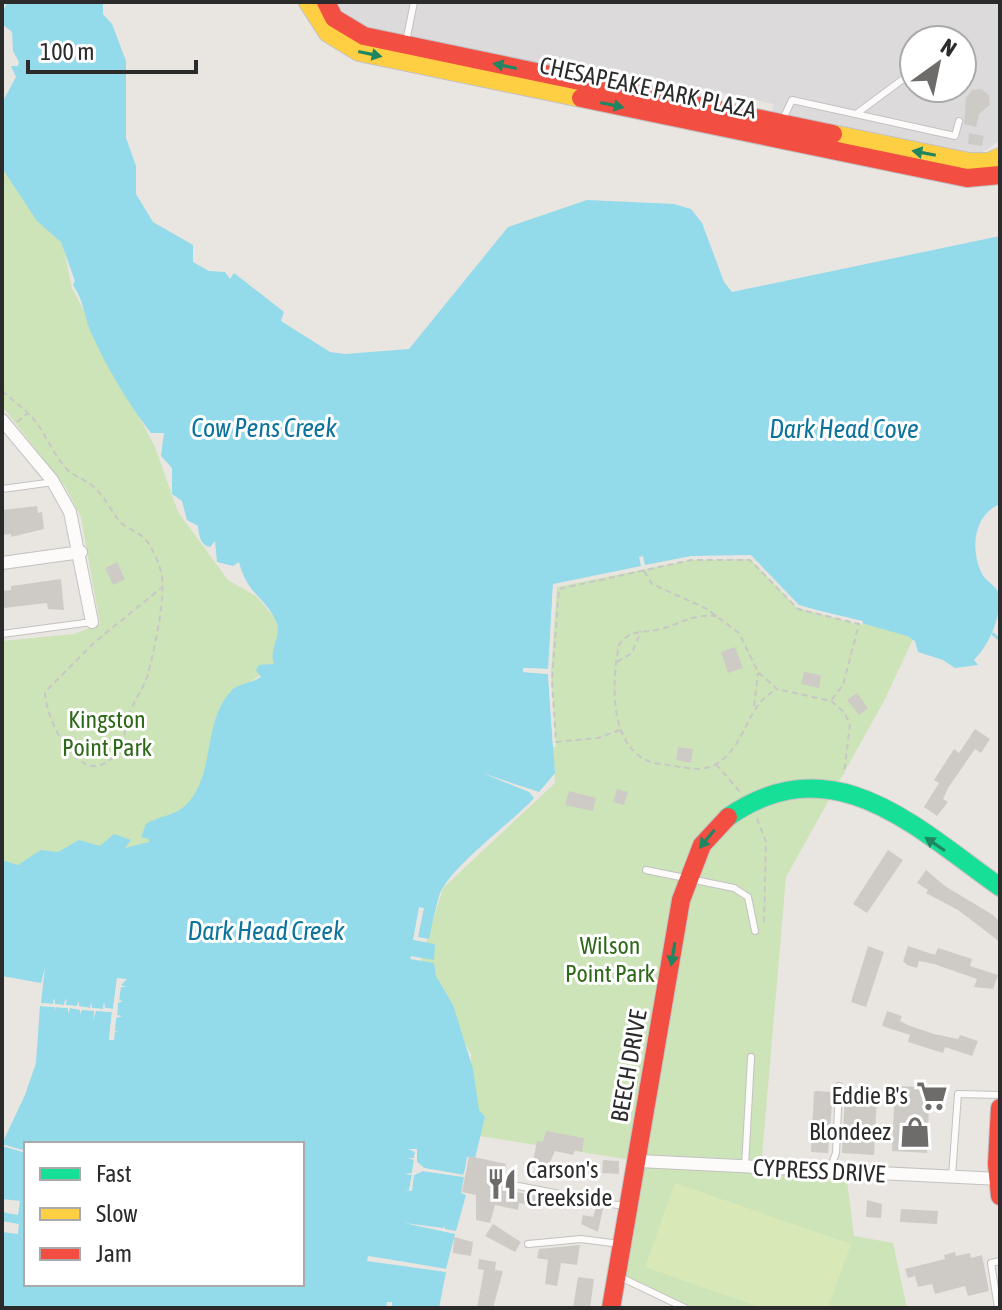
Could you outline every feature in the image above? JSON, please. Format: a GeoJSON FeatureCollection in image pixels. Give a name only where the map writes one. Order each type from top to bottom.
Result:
{"type":"FeatureCollection","features":[{"type":"Feature","properties":{"kind":"street","name":"CHESAPEAKE PARK PLAZA"},"geometry":{"type":"LineString","coordinates":[[308,2],[318,24],[345,47],[402,52],[969,162],[989,162],[1000,157]]}},
{"type":"Feature","properties":{"kind":"street","name":"CHESAPEAKE PARK PLAZA"},"geometry":{"type":"LineString","coordinates":[[326,2],[334,18],[352,32],[402,52],[967,178],[1000,175]]}},
{"type":"Feature","properties":{"kind":"street"},"geometry":{"type":"LineString","coordinates":[[6,424],[54,482],[70,512],[81,552],[92,622]]}},
{"type":"Feature","properties":{"kind":"street"},"geometry":{"type":"LineString","coordinates":[[2,563],[81,552]]}},
{"type":"Feature","properties":{"kind":"street","name":"BEECH DRIVE"},"geometry":{"type":"LineString","coordinates":[[611,1308],[688,878],[705,840],[727,817],[748,803],[789,789],[840,789],[885,811],[1000,887]]}},
{"type":"Feature","properties":{"kind":"street"},"geometry":{"type":"LineString","coordinates":[[999,1185],[1000,1108]]}},
{"type":"Feature","properties":{"kind":"street","name":"CYPRESS DRIVE"},"geometry":{"type":"LineString","coordinates":[[639,1161],[952,1177],[999,1185]]}},
{"type":"Feature","properties":{"kind":"lane"},"geometry":{"type":"LineString","coordinates":[[402,52],[414,2]]}},
{"type":"Feature","properties":{"kind":"lane"},"geometry":{"type":"LineString","coordinates":[[856,114],[898,83]]}},
{"type":"Feature","properties":{"kind":"lane"},"geometry":{"type":"LineString","coordinates":[[781,124],[792,100],[955,136],[959,121]]}},
{"type":"Feature","properties":{"kind":"lane"},"geometry":{"type":"LineString","coordinates":[[2,489],[54,482]]}},
{"type":"Feature","properties":{"kind":"lane"},"geometry":{"type":"LineString","coordinates":[[2,634],[92,622]]}},
{"type":"Feature","properties":{"kind":"lane"},"geometry":{"type":"LineString","coordinates":[[646,870],[734,888],[748,897],[755,931]]}},
{"type":"Feature","properties":{"kind":"lane"},"geometry":{"type":"LineString","coordinates":[[745,1167],[751,1057]]}},
{"type":"Feature","properties":{"kind":"lane"},"geometry":{"type":"LineString","coordinates":[[829,1172],[836,1153],[839,1086]]}},
{"type":"Feature","properties":{"kind":"lane"},"geometry":{"type":"LineString","coordinates":[[952,1177],[958,1094],[1000,1095]]}},
{"type":"Feature","properties":{"kind":"lane"},"geometry":{"type":"LineString","coordinates":[[513,1185],[631,1208]]}},
{"type":"Feature","properties":{"kind":"lane"},"geometry":{"type":"LineString","coordinates":[[528,1244],[581,1239],[623,1245]]}},
{"type":"Feature","properties":{"kind":"lane"},"geometry":{"type":"LineString","coordinates":[[998,1308],[991,1263],[1000,1261]]}},
{"type":"Feature","properties":{"kind":"lane"},"geometry":{"type":"LineString","coordinates":[[617,1275],[685,1308]]}},
{"type":"Feature","properties":{"kind":"path"},"geometry":{"type":"LineString","coordinates":[[2,391],[40,425],[51,450],[69,472],[97,490],[124,526],[145,539],[162,574],[161,588],[148,674],[129,714],[125,741],[111,760],[93,764],[79,759],[66,750],[54,730],[45,709],[45,692],[83,652],[161,588]]}},
{"type":"Feature","properties":{"kind":"path"},"geometry":{"type":"LineString","coordinates":[[6,424],[28,413]]}},
{"type":"Feature","properties":{"kind":"path"},"geometry":{"type":"LineString","coordinates":[[620,730],[598,738],[556,742],[552,680],[559,589],[691,560],[750,560],[798,609],[859,624],[843,685],[831,701]]}},
{"type":"Feature","properties":{"kind":"path"},"geometry":{"type":"LineString","coordinates":[[644,570],[652,584],[690,600],[739,633],[758,672],[777,689],[831,701],[844,712],[850,724],[840,789]]}},
{"type":"Feature","properties":{"kind":"path"},"geometry":{"type":"LineString","coordinates":[[717,616],[691,616],[658,630],[641,631],[624,638],[616,663],[616,710],[620,730],[629,747],[649,762],[700,770],[716,764],[734,747],[760,699],[777,689]]}},
{"type":"Feature","properties":{"kind":"path"},"geometry":{"type":"LineString","coordinates":[[616,663],[632,653],[641,631]]}},
{"type":"Feature","properties":{"kind":"path"},"geometry":{"type":"LineString","coordinates":[[753,708],[758,672]]}},
{"type":"Feature","properties":{"kind":"path"},"geometry":{"type":"LineString","coordinates":[[716,764],[748,803],[766,842],[764,931]]}},
{"type":"Feature","properties":{"kind":"shaded area"},"geometry":{"type":"Polygon","coordinates":[[[335,2],[1000,2],[1000,140],[977,156],[772,113],[773,104],[675,83],[671,91],[341,23],[335,2]]]}},
{"type":"Feature","properties":{"kind":"green space","name":"Kingston Point Park"},"geometry":{"type":"Polygon","coordinates":[[[2,163],[60,231],[72,288],[155,447],[178,512],[228,580],[256,596],[275,618],[281,634],[280,650],[272,667],[231,695],[211,763],[184,817],[148,844],[2,868],[2,641],[74,634],[100,624],[81,517],[66,488],[2,406],[2,163]]]}},
{"type":"Feature","properties":{"kind":"green space","name":"Wilson Point Park"},"geometry":{"type":"Polygon","coordinates":[[[691,557],[752,558],[799,606],[914,637],[884,701],[786,877],[761,1168],[846,1173],[854,1236],[893,1243],[907,1308],[685,1308],[617,1275],[638,1161],[473,1135],[471,1054],[419,966],[443,888],[555,783],[549,665],[554,585],[691,557]]]}},
{"type":"Feature","properties":{"kind":"green space"},"geometry":{"type":"Polygon","coordinates":[[[675,1183],[851,1244],[828,1308],[762,1308],[645,1267],[675,1183]]]}},
{"type":"Feature","properties":{"kind":"water"},"geometry":{"type":"Polygon","coordinates":[[[8,2],[103,2],[103,14],[112,24],[126,61],[126,138],[136,166],[136,194],[153,222],[193,245],[193,262],[209,271],[225,272],[230,279],[234,273],[284,312],[281,321],[330,352],[345,354],[409,349],[508,227],[587,200],[674,204],[691,209],[702,223],[724,282],[732,292],[1000,236],[1000,504],[984,516],[975,544],[978,565],[997,590],[999,601],[994,629],[974,660],[978,665],[955,668],[943,660],[918,652],[915,641],[907,636],[799,605],[751,555],[691,556],[645,565],[643,556],[639,557],[641,566],[553,584],[548,669],[523,668],[523,672],[548,674],[555,773],[539,792],[482,773],[529,792],[534,798],[445,884],[439,896],[429,939],[418,937],[424,908],[419,907],[413,940],[435,944],[434,960],[411,956],[410,959],[434,963],[436,976],[453,1005],[473,1069],[479,1110],[485,1117],[475,1158],[467,1157],[464,1175],[424,1168],[417,1162],[415,1150],[409,1149],[415,1152],[414,1158],[408,1158],[414,1159],[412,1174],[406,1174],[412,1175],[409,1190],[414,1175],[423,1171],[464,1177],[461,1193],[466,1195],[456,1231],[445,1229],[445,1226],[404,1223],[455,1234],[446,1269],[369,1256],[446,1272],[439,1308],[392,1308],[392,1302],[387,1302],[386,1308],[2,1308],[2,1232],[18,1234],[19,1224],[2,1221],[2,1212],[18,1215],[20,1201],[2,1199],[2,1146],[24,1152],[24,1286],[304,1286],[304,1142],[24,1142],[24,1150],[2,1144],[36,1063],[40,1006],[68,1008],[68,1013],[70,1008],[112,1012],[109,1039],[113,1040],[116,1017],[122,1017],[117,1016],[118,1002],[123,1001],[119,1001],[122,980],[127,980],[117,978],[113,1009],[105,1008],[104,1003],[103,1009],[79,1007],[79,1001],[77,1006],[66,1005],[65,999],[64,1005],[55,1004],[54,999],[53,1004],[41,1003],[45,967],[41,983],[2,976],[2,860],[18,865],[41,850],[58,852],[79,840],[100,846],[114,834],[131,840],[125,848],[149,842],[149,839],[141,837],[146,824],[182,809],[196,792],[222,703],[235,688],[261,677],[256,670],[259,665],[274,664],[278,627],[246,581],[239,562],[233,566],[217,562],[215,541],[210,547],[204,544],[198,526],[187,520],[182,501],[172,494],[172,468],[161,456],[164,433],[151,433],[119,386],[90,330],[61,242],[37,221],[2,168],[2,103],[16,77],[11,66],[18,66],[19,62],[13,51],[12,32],[2,24],[2,12],[8,2]]]}},
{"type":"Feature","properties":{"kind":"pier"},"geometry":{"type":"Polygon","coordinates":[[[691,557],[751,557],[799,606],[863,621],[862,625],[797,608],[750,559],[691,560],[557,587],[551,672],[556,747],[553,747],[548,674],[523,672],[523,668],[549,669],[553,585],[691,557]]]}},
{"type":"Feature","properties":{"kind":"pier"},"geometry":{"type":"Polygon","coordinates":[[[117,978],[127,979],[121,985],[126,987],[120,987],[119,1000],[123,1001],[118,1003],[117,1015],[122,1016],[116,1018],[115,1031],[119,1032],[115,1032],[114,1040],[109,1040],[112,1012],[96,1011],[93,1021],[94,1011],[82,1010],[80,1014],[80,1010],[70,1008],[68,1014],[68,1008],[56,1007],[54,1012],[55,1007],[40,1006],[41,1003],[53,1004],[54,998],[55,1004],[64,1005],[67,998],[66,1005],[77,1006],[79,1001],[79,1006],[90,1008],[91,1002],[92,1008],[103,1009],[104,1003],[105,1008],[113,1009],[117,978]]]}},
{"type":"Feature","properties":{"kind":"pier"},"geometry":{"type":"Polygon","coordinates":[[[408,1149],[417,1149],[417,1162],[424,1168],[463,1175],[469,1157],[464,1177],[423,1171],[414,1175],[412,1191],[404,1190],[409,1190],[412,1175],[405,1174],[412,1173],[414,1160],[408,1158],[414,1158],[415,1152],[408,1149]]]}},
{"type":"Feature","properties":{"kind":"pier"},"geometry":{"type":"Polygon","coordinates":[[[368,1256],[446,1269],[446,1272],[367,1261],[368,1256]]]}},
{"type":"Feature","properties":{"kind":"building"},"geometry":{"type":"Polygon","coordinates":[[[978,89],[989,95],[990,105],[979,114],[976,127],[964,124],[966,104],[978,104],[978,89]]]}},
{"type":"Feature","properties":{"kind":"building"},"geometry":{"type":"Polygon","coordinates":[[[969,133],[984,136],[982,146],[968,144],[969,133]]]}},
{"type":"Feature","properties":{"kind":"building"},"geometry":{"type":"Polygon","coordinates":[[[37,506],[38,513],[42,512],[44,529],[11,537],[11,534],[2,535],[2,510],[37,506]]]}},
{"type":"Feature","properties":{"kind":"building"},"geometry":{"type":"Polygon","coordinates":[[[117,562],[125,579],[113,585],[105,568],[117,562]]]}},
{"type":"Feature","properties":{"kind":"building"},"geometry":{"type":"Polygon","coordinates":[[[61,579],[64,610],[48,609],[47,603],[4,608],[2,591],[11,590],[11,586],[61,579]]]}},
{"type":"Feature","properties":{"kind":"building"},"geometry":{"type":"Polygon","coordinates":[[[735,647],[743,668],[728,673],[721,652],[735,647]]]}},
{"type":"Feature","properties":{"kind":"building"},"geometry":{"type":"Polygon","coordinates":[[[804,672],[821,675],[819,688],[801,684],[804,672]]]}},
{"type":"Feature","properties":{"kind":"building"},"geometry":{"type":"Polygon","coordinates":[[[857,693],[868,708],[859,715],[847,700],[857,693]]]}},
{"type":"Feature","properties":{"kind":"building"},"geometry":{"type":"Polygon","coordinates":[[[975,729],[990,739],[981,753],[975,749],[948,788],[943,799],[948,802],[937,816],[924,807],[939,783],[934,780],[954,749],[959,753],[975,729]]]}},
{"type":"Feature","properties":{"kind":"building"},"geometry":{"type":"Polygon","coordinates":[[[678,747],[693,749],[691,763],[676,760],[678,747]]]}},
{"type":"Feature","properties":{"kind":"building"},"geometry":{"type":"Polygon","coordinates":[[[617,789],[628,792],[624,805],[613,802],[617,789]]]}},
{"type":"Feature","properties":{"kind":"building"},"geometry":{"type":"Polygon","coordinates":[[[569,791],[596,798],[593,811],[565,805],[569,791]]]}},
{"type":"Feature","properties":{"kind":"building"},"geometry":{"type":"Polygon","coordinates":[[[888,850],[903,860],[867,913],[853,904],[888,850]]]}},
{"type":"Feature","properties":{"kind":"building"},"geometry":{"type":"Polygon","coordinates":[[[926,870],[945,886],[993,915],[1000,922],[1000,942],[958,910],[926,893],[928,890],[917,883],[926,870]]]}},
{"type":"Feature","properties":{"kind":"building"},"geometry":{"type":"Polygon","coordinates":[[[868,946],[884,952],[866,1007],[851,1002],[868,946]]]}},
{"type":"Feature","properties":{"kind":"building"},"geometry":{"type":"Polygon","coordinates":[[[908,946],[935,955],[938,948],[972,959],[970,966],[998,975],[993,989],[974,987],[977,979],[934,964],[919,961],[917,968],[907,965],[903,961],[908,946]]]}},
{"type":"Feature","properties":{"kind":"building"},"geometry":{"type":"Polygon","coordinates":[[[887,1011],[902,1016],[900,1021],[910,1026],[934,1034],[958,1039],[960,1035],[978,1041],[972,1056],[945,1047],[943,1053],[908,1042],[910,1035],[882,1026],[887,1011]]]}},
{"type":"Feature","properties":{"kind":"building"},"geometry":{"type":"Polygon","coordinates":[[[895,1086],[946,1088],[945,1105],[929,1104],[927,1153],[892,1151],[895,1086]]]}},
{"type":"Feature","properties":{"kind":"building"},"geometry":{"type":"Polygon","coordinates":[[[814,1091],[833,1092],[828,1153],[811,1152],[814,1091]]]}},
{"type":"Feature","properties":{"kind":"building"},"geometry":{"type":"Polygon","coordinates":[[[845,1093],[877,1094],[874,1155],[842,1153],[845,1093]]]}},
{"type":"Feature","properties":{"kind":"building"},"geometry":{"type":"Polygon","coordinates":[[[546,1131],[584,1138],[582,1152],[575,1150],[573,1155],[555,1151],[549,1164],[533,1162],[537,1141],[543,1142],[546,1131]]]}},
{"type":"Feature","properties":{"kind":"building"},"geometry":{"type":"Polygon","coordinates":[[[469,1156],[506,1164],[502,1184],[512,1191],[537,1196],[535,1205],[519,1203],[518,1210],[495,1205],[490,1223],[476,1220],[476,1195],[462,1192],[469,1156]]]}},
{"type":"Feature","properties":{"kind":"building"},"geometry":{"type":"Polygon","coordinates":[[[603,1160],[619,1161],[619,1174],[602,1173],[603,1160]]]}},
{"type":"Feature","properties":{"kind":"building"},"geometry":{"type":"Polygon","coordinates":[[[867,1200],[882,1204],[881,1218],[866,1217],[867,1200]]]}},
{"type":"Feature","properties":{"kind":"building"},"geometry":{"type":"Polygon","coordinates":[[[596,1207],[603,1208],[598,1232],[581,1224],[583,1215],[593,1217],[596,1207]]]}},
{"type":"Feature","properties":{"kind":"building"},"geometry":{"type":"Polygon","coordinates":[[[901,1209],[938,1211],[937,1224],[900,1222],[901,1209]]]}},
{"type":"Feature","properties":{"kind":"building"},"geometry":{"type":"Polygon","coordinates":[[[493,1224],[521,1242],[515,1252],[485,1236],[493,1224]]]}},
{"type":"Feature","properties":{"kind":"building"},"geometry":{"type":"Polygon","coordinates":[[[454,1237],[473,1242],[471,1256],[453,1253],[454,1237]]]}},
{"type":"Feature","properties":{"kind":"building"},"geometry":{"type":"Polygon","coordinates":[[[580,1245],[577,1265],[561,1263],[557,1286],[545,1284],[548,1260],[537,1258],[539,1249],[580,1245]]]}},
{"type":"Feature","properties":{"kind":"building"},"geometry":{"type":"Polygon","coordinates":[[[955,1252],[956,1256],[970,1253],[971,1258],[982,1255],[989,1291],[968,1296],[965,1286],[935,1294],[932,1284],[918,1287],[915,1276],[908,1278],[905,1269],[945,1259],[944,1255],[955,1252]]]}},
{"type":"Feature","properties":{"kind":"building"},"geometry":{"type":"Polygon","coordinates":[[[479,1259],[496,1262],[495,1270],[503,1271],[493,1308],[477,1308],[484,1270],[478,1269],[479,1259]]]}},
{"type":"Feature","properties":{"kind":"building"},"geometry":{"type":"Polygon","coordinates":[[[578,1277],[594,1279],[590,1308],[573,1308],[578,1277]]]}},
{"type":"Feature","properties":{"kind":"waterway"},"geometry":{"type":"LineString","coordinates":[[993,634],[1000,640]]}},
{"type":"Feature","properties":{"kind":"traffic: fast"},"geometry":{"type":"LineString","coordinates":[[728,817],[766,797],[803,789],[838,791],[872,802],[904,819],[1000,887]]}},
{"type":"Feature","properties":{"kind":"traffic: slow"},"geometry":{"type":"LineString","coordinates":[[308,2],[328,33],[359,52],[581,98]]}},
{"type":"Feature","properties":{"kind":"traffic: slow"},"geometry":{"type":"LineString","coordinates":[[833,134],[969,162],[989,162],[1000,157]]}},
{"type":"Feature","properties":{"kind":"traffic: jam"},"geometry":{"type":"LineString","coordinates":[[326,2],[334,18],[364,36],[833,134]]}},
{"type":"Feature","properties":{"kind":"traffic: jam"},"geometry":{"type":"LineString","coordinates":[[581,98],[967,178],[1000,175]]}},
{"type":"Feature","properties":{"kind":"traffic: jam"},"geometry":{"type":"LineString","coordinates":[[611,1308],[681,900],[702,845],[728,817]]}},
{"type":"Feature","properties":{"kind":"traffic: jam"},"geometry":{"type":"LineString","coordinates":[[1000,1108],[997,1164],[1000,1196]]}},
{"type":"Feature","properties":{"kind":"place","name":"Eddie B's"},"geometry":{"type":"Point","coordinates":[932,1096]}},
{"type":"Feature","properties":{"kind":"place","name":"Blondeez"},"geometry":{"type":"Point","coordinates":[915,1132]}},
{"type":"Feature","properties":{"kind":"place","name":"Carson's Creekside"},"geometry":{"type":"Point","coordinates":[502,1184]}},
{"type":"Feature","properties":{"kind":"water label","name":"Cow Pens Creek"},"geometry":{"type":"Point","coordinates":[264,428]}},
{"type":"Feature","properties":{"kind":"water label","name":"Dark Head Cove"},"geometry":{"type":"Point","coordinates":[844,429]}},
{"type":"Feature","properties":{"kind":"water label","name":"Dark Head Creek"},"geometry":{"type":"Point","coordinates":[266,931]}}]}
